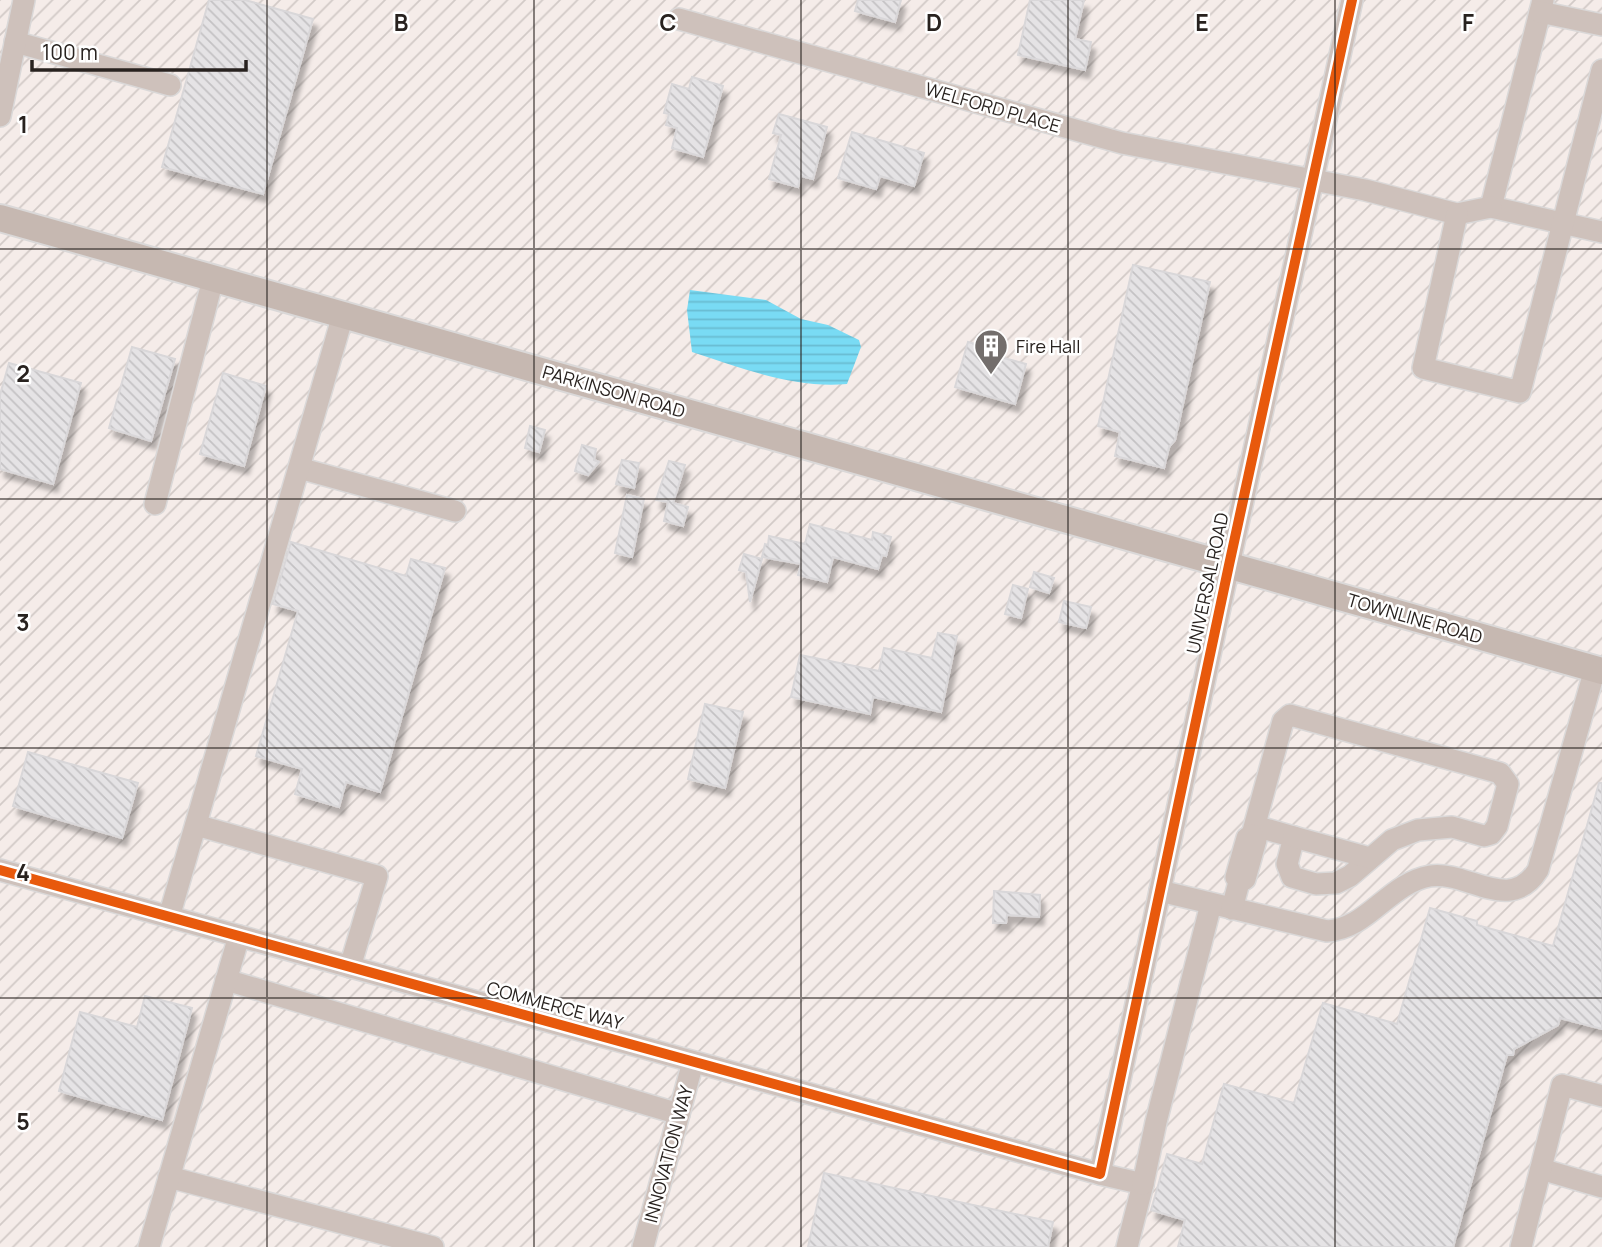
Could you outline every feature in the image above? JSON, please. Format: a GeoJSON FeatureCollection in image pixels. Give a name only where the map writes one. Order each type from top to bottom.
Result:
{"type":"FeatureCollection","features":[{"type":"Feature","properties":{"kind":"main road","name":"PARKINSON ROAD"},"geometry":{"type":"LineString","coordinates":[[0,218],[1229,565]]}},
{"type":"Feature","properties":{"kind":"main road","name":"TOWNLINE ROAD"},"geometry":{"type":"LineString","coordinates":[[1229,565],[1598,670]]}},
{"type":"Feature","properties":{"kind":"street"},"geometry":{"type":"LineString","coordinates":[[0,116],[24,0]]}},
{"type":"Feature","properties":{"kind":"street","name":"UNIVERSAL ROAD"},"geometry":{"type":"LineString","coordinates":[[1100,1174],[1352,0]]}},
{"type":"Feature","properties":{"kind":"street"},"geometry":{"type":"LineString","coordinates":[[1491,207],[1541,6],[1602,25]]}},
{"type":"Feature","properties":{"kind":"street","name":"WELFORD PLACE"},"geometry":{"type":"LineString","coordinates":[[679,19],[1122,144],[1365,190],[1457,214]]}},
{"type":"Feature","properties":{"kind":"street"},"geometry":{"type":"LineString","coordinates":[[15,42],[170,85]]}},
{"type":"Feature","properties":{"kind":"street"},"geometry":{"type":"LineString","coordinates":[[1602,70],[1565,223],[1521,392],[1423,368],[1457,214],[1491,207],[1565,223],[1602,232]]}},
{"type":"Feature","properties":{"kind":"street"},"geometry":{"type":"LineString","coordinates":[[155,504],[214,279]]}},
{"type":"Feature","properties":{"kind":"street"},"geometry":{"type":"LineString","coordinates":[[169,917],[343,315]]}},
{"type":"Feature","properties":{"kind":"street"},"geometry":{"type":"LineString","coordinates":[[299,467],[455,512]]}},
{"type":"Feature","properties":{"kind":"street"},"geometry":{"type":"LineString","coordinates":[[1160,891],[1326,932],[1339,931],[1401,887],[1432,876],[1449,876],[1480,887],[1506,890],[1522,888],[1538,870],[1598,670]]}},
{"type":"Feature","properties":{"kind":"street"},"geometry":{"type":"LineString","coordinates":[[1127,1247],[1156,1122],[1221,906],[1239,882],[1245,879],[1256,840],[1254,831],[1283,721],[1290,715],[1500,773],[1508,784],[1497,826],[1491,834],[1485,836],[1452,827],[1418,830],[1392,840],[1350,876],[1336,883],[1315,884],[1292,877],[1287,864],[1294,837]]}},
{"type":"Feature","properties":{"kind":"street"},"geometry":{"type":"LineString","coordinates":[[196,825],[376,876],[350,967]]}},
{"type":"Feature","properties":{"kind":"street"},"geometry":{"type":"LineString","coordinates":[[1254,831],[1294,837],[1370,858]]}},
{"type":"Feature","properties":{"kind":"street","name":"COMMERCE WAY"},"geometry":{"type":"LineString","coordinates":[[0,870],[1143,1184]]}},
{"type":"Feature","properties":{"kind":"street"},"geometry":{"type":"LineString","coordinates":[[149,1247],[239,936]]}},
{"type":"Feature","properties":{"kind":"street"},"geometry":{"type":"LineString","coordinates":[[226,980],[679,1114]]}},
{"type":"Feature","properties":{"kind":"street","name":"INNOVATION WAY"},"geometry":{"type":"LineString","coordinates":[[643,1247],[693,1062]]}},
{"type":"Feature","properties":{"kind":"street"},"geometry":{"type":"LineString","coordinates":[[1521,1247],[1562,1086],[1602,1096]]}},
{"type":"Feature","properties":{"kind":"street"},"geometry":{"type":"LineString","coordinates":[[1541,1170],[1602,1187]]}},
{"type":"Feature","properties":{"kind":"street"},"geometry":{"type":"LineString","coordinates":[[169,1178],[433,1247]]}},
{"type":"Feature","properties":{"kind":"shaded area"},"geometry":{"type":"Polygon","coordinates":[[[0,0],[1602,0],[1602,1247],[0,1247],[0,0]]]}},
{"type":"Feature","properties":{"kind":"water"},"geometry":{"type":"Polygon","coordinates":[[[690,290],[766,300],[801,319],[828,325],[859,340],[861,347],[847,384],[827,385],[788,380],[692,352],[687,310],[690,290]]]}},
{"type":"Feature","properties":{"kind":"building"},"geometry":{"type":"Polygon","coordinates":[[[209,0],[245,0],[313,19],[263,194],[162,167],[209,0]]]}},
{"type":"Feature","properties":{"kind":"building"},"geometry":{"type":"Polygon","coordinates":[[[858,0],[901,0],[895,22],[855,11],[858,0]]]}},
{"type":"Feature","properties":{"kind":"building"},"geometry":{"type":"Polygon","coordinates":[[[1030,0],[1084,0],[1075,39],[1091,42],[1085,70],[1018,55],[1030,0]]]}},
{"type":"Feature","properties":{"kind":"building"},"geometry":{"type":"Polygon","coordinates":[[[692,77],[723,86],[703,157],[672,148],[677,128],[666,125],[669,114],[664,113],[672,84],[689,89],[692,77]]]}},
{"type":"Feature","properties":{"kind":"building"},"geometry":{"type":"Polygon","coordinates":[[[779,114],[827,127],[813,179],[801,176],[798,187],[769,179],[781,135],[773,133],[779,114]]]}},
{"type":"Feature","properties":{"kind":"building"},"geometry":{"type":"Polygon","coordinates":[[[852,132],[924,153],[914,186],[880,176],[876,189],[838,178],[852,132]]]}},
{"type":"Feature","properties":{"kind":"building"},"geometry":{"type":"Polygon","coordinates":[[[1133,265],[1210,282],[1175,440],[1169,447],[1164,468],[1115,456],[1120,432],[1098,426],[1133,265]]]}},
{"type":"Feature","properties":{"kind":"building","name":"Fire Hall"},"geometry":{"type":"Polygon","coordinates":[[[968,342],[1001,351],[1000,357],[1026,364],[1015,404],[955,387],[968,342]]]}},
{"type":"Feature","properties":{"kind":"building"},"geometry":{"type":"Polygon","coordinates":[[[132,347],[175,359],[151,441],[109,428],[132,347]]]}},
{"type":"Feature","properties":{"kind":"building"},"geometry":{"type":"Polygon","coordinates":[[[9,363],[81,383],[53,484],[0,469],[0,395],[9,363]]]}},
{"type":"Feature","properties":{"kind":"building"},"geometry":{"type":"Polygon","coordinates":[[[223,373],[266,386],[244,466],[200,454],[223,373]]]}},
{"type":"Feature","properties":{"kind":"building"},"geometry":{"type":"Polygon","coordinates":[[[530,426],[545,430],[539,452],[525,448],[530,426]]]}},
{"type":"Feature","properties":{"kind":"building"},"geometry":{"type":"Polygon","coordinates":[[[582,445],[596,449],[594,460],[599,462],[588,475],[575,471],[582,445]]]}},
{"type":"Feature","properties":{"kind":"building"},"geometry":{"type":"Polygon","coordinates":[[[622,460],[639,463],[634,488],[616,484],[622,460]]]}},
{"type":"Feature","properties":{"kind":"building"},"geometry":{"type":"Polygon","coordinates":[[[669,461],[685,465],[673,503],[688,507],[683,526],[664,521],[668,502],[656,500],[669,461]]]}},
{"type":"Feature","properties":{"kind":"building"},"geometry":{"type":"Polygon","coordinates":[[[627,495],[644,499],[632,557],[615,553],[627,495]]]}},
{"type":"Feature","properties":{"kind":"building"},"geometry":{"type":"Polygon","coordinates":[[[810,524],[872,540],[873,532],[891,537],[886,556],[882,555],[878,569],[833,557],[827,582],[798,575],[801,564],[762,557],[769,536],[805,544],[810,524]]]}},
{"type":"Feature","properties":{"kind":"building"},"geometry":{"type":"Polygon","coordinates":[[[291,542],[406,576],[411,559],[445,568],[380,792],[346,782],[339,807],[295,794],[302,769],[256,756],[298,611],[273,604],[291,542]]]}},
{"type":"Feature","properties":{"kind":"building"},"geometry":{"type":"Polygon","coordinates":[[[744,554],[762,559],[750,602],[746,572],[739,570],[744,554]]]}},
{"type":"Feature","properties":{"kind":"building"},"geometry":{"type":"Polygon","coordinates":[[[1034,572],[1054,578],[1049,593],[1030,587],[1034,572]]]}},
{"type":"Feature","properties":{"kind":"building"},"geometry":{"type":"Polygon","coordinates":[[[1013,585],[1028,589],[1021,618],[1005,614],[1013,585]]]}},
{"type":"Feature","properties":{"kind":"building"},"geometry":{"type":"Polygon","coordinates":[[[1064,601],[1091,607],[1086,628],[1059,622],[1064,601]]]}},
{"type":"Feature","properties":{"kind":"building"},"geometry":{"type":"Polygon","coordinates":[[[938,633],[957,636],[941,712],[873,697],[870,714],[791,697],[800,655],[879,671],[884,648],[932,658],[938,633]]]}},
{"type":"Feature","properties":{"kind":"building"},"geometry":{"type":"Polygon","coordinates":[[[705,704],[743,712],[725,788],[688,779],[705,704]]]}},
{"type":"Feature","properties":{"kind":"building"},"geometry":{"type":"Polygon","coordinates":[[[28,752],[138,783],[122,838],[13,806],[28,752]]]}},
{"type":"Feature","properties":{"kind":"building"},"geometry":{"type":"Polygon","coordinates":[[[1599,783],[1602,783],[1602,1029],[1560,1018],[1558,1025],[1514,1049],[1513,1055],[1507,1055],[1453,1247],[1178,1247],[1185,1220],[1151,1210],[1167,1154],[1202,1164],[1224,1084],[1294,1103],[1323,1003],[1397,1024],[1430,908],[1477,921],[1477,925],[1553,946],[1599,783]]]}},
{"type":"Feature","properties":{"kind":"building"},"geometry":{"type":"Polygon","coordinates":[[[994,891],[1040,895],[1039,917],[1007,915],[1006,923],[993,923],[994,891]]]}},
{"type":"Feature","properties":{"kind":"building"},"geometry":{"type":"Polygon","coordinates":[[[145,996],[192,1008],[162,1120],[59,1091],[80,1012],[137,1027],[145,996]]]}},
{"type":"Feature","properties":{"kind":"building"},"geometry":{"type":"Polygon","coordinates":[[[824,1173],[1053,1222],[1048,1247],[808,1247],[824,1173]]]}},
{"type":"Feature","properties":{"kind":"cycle path"},"geometry":{"type":"LineString","coordinates":[[0,870],[1100,1174],[1352,0]]}},
{"type":"Feature","properties":{"kind":"place","name":"Fire Hall"},"geometry":{"type":"Point","coordinates":[991,376]}}]}
